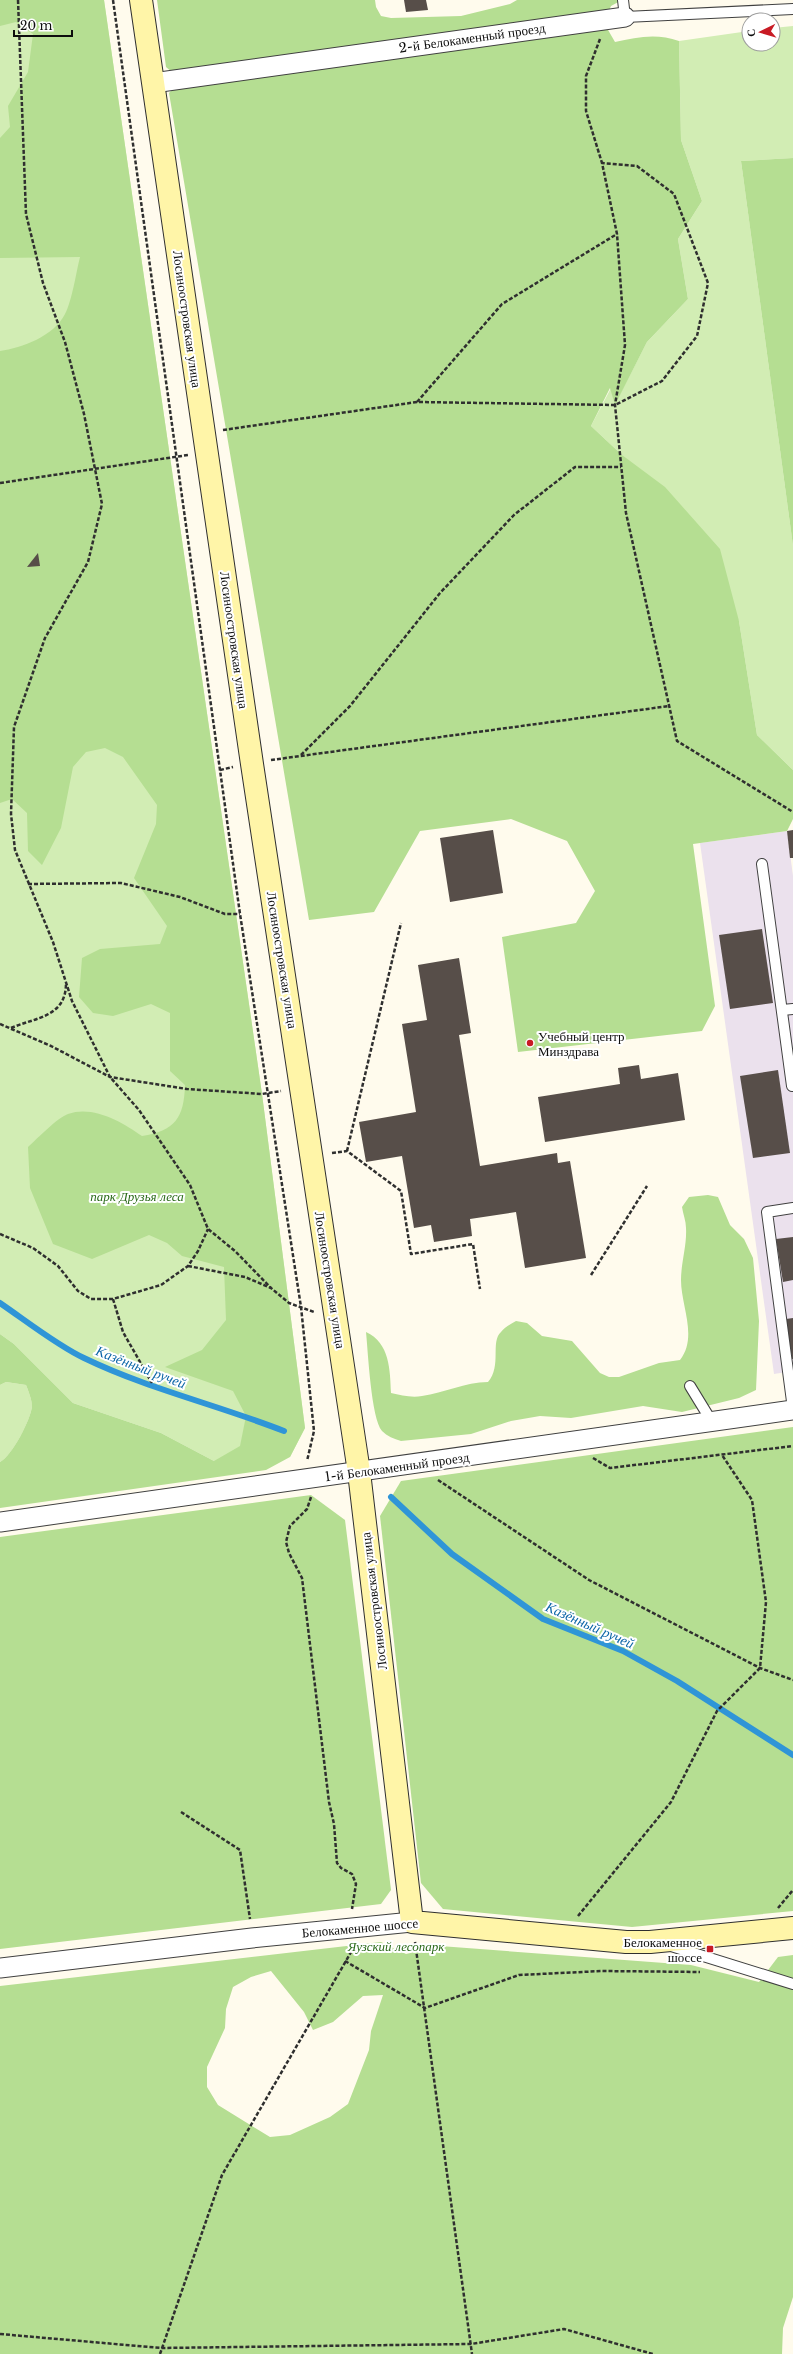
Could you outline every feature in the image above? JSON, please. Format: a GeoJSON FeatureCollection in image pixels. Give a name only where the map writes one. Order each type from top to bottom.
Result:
{"type":"FeatureCollection","features":[{"type":"Feature","properties":{"kind":"street","name":"Лосиноостровская улица"},"geometry":{"type":"LineString","coordinates":[[141,0],[252,764],[359,1472],[412,1922]]}},
{"type":"Feature","properties":{"kind":"street","name":"2-й Белокаменный проезд"},"geometry":{"type":"LineString","coordinates":[[153,83],[596,21],[624,8]]}},
{"type":"Feature","properties":{"kind":"street","name":"1-й Белокаменный проезд"},"geometry":{"type":"LineString","coordinates":[[0,1522],[793,1410]]}},
{"type":"Feature","properties":{"kind":"street","name":"Белокаменное шоссе"},"geometry":{"type":"LineString","coordinates":[[0,1968],[252,1938],[412,1922],[626,1942],[650,1942],[793,1928]]}},
{"type":"Feature","properties":{"kind":"lane","name":"2-й Белокаменный проезд"},"geometry":{"type":"LineString","coordinates":[[624,8],[793,9]]}},
{"type":"Feature","properties":{"kind":"lane"},"geometry":{"type":"LineString","coordinates":[[762,864],[792,1086]]}},
{"type":"Feature","properties":{"kind":"lane"},"geometry":{"type":"LineString","coordinates":[[782,1010],[793,1009]]}},
{"type":"Feature","properties":{"kind":"lane"},"geometry":{"type":"LineString","coordinates":[[793,1208],[767,1212],[793,1410]]}},
{"type":"Feature","properties":{"kind":"lane"},"geometry":{"type":"LineString","coordinates":[[690,1386],[712,1422]]}},
{"type":"Feature","properties":{"kind":"lane"},"geometry":{"type":"LineString","coordinates":[[650,1942],[666,1945],[793,1984]]}},
{"type":"Feature","properties":{"kind":"path"},"geometry":{"type":"LineString","coordinates":[[18,0],[26,214],[43,283],[65,342],[84,414],[102,504],[88,562],[45,638],[14,727],[11,814],[14,850],[53,942],[72,1001],[110,1077],[139,1110],[190,1185],[208,1229],[235,1251],[271,1288],[289,1303],[301,1307]]}},
{"type":"Feature","properties":{"kind":"path"},"geometry":{"type":"LineString","coordinates":[[113,0],[240,914],[301,1307],[314,1431],[307,1461]]}},
{"type":"Feature","properties":{"kind":"path"},"geometry":{"type":"LineString","coordinates":[[596,21],[600,38],[586,76],[586,111],[602,164],[617,234],[624,345],[615,405],[626,513],[677,741],[793,812]]}},
{"type":"Feature","properties":{"kind":"path"},"geometry":{"type":"LineString","coordinates":[[226,429],[417,402],[615,405],[662,380],[697,336],[708,283],[674,194],[637,166],[602,164]]}},
{"type":"Feature","properties":{"kind":"path"},"geometry":{"type":"LineString","coordinates":[[417,402],[502,304],[617,234]]}},
{"type":"Feature","properties":{"kind":"path"},"geometry":{"type":"LineString","coordinates":[[0,482],[170,458]]}},
{"type":"Feature","properties":{"kind":"path"},"geometry":{"type":"LineString","coordinates":[[301,756],[350,706],[440,593],[514,515],[575,467],[621,467]]}},
{"type":"Feature","properties":{"kind":"path"},"geometry":{"type":"LineString","coordinates":[[252,764],[669,706]]}},
{"type":"Feature","properties":{"kind":"path"},"geometry":{"type":"LineString","coordinates":[[28,884],[121,883],[180,897],[225,914],[240,914]]}},
{"type":"Feature","properties":{"kind":"path"},"geometry":{"type":"LineString","coordinates":[[401,923],[347,1151],[401,1192],[411,1254],[473,1244],[480,1289]]}},
{"type":"Feature","properties":{"kind":"path"},"geometry":{"type":"LineString","coordinates":[[12,1028],[52,1012],[62,1005],[66,994],[66,980]]}},
{"type":"Feature","properties":{"kind":"path"},"geometry":{"type":"LineString","coordinates":[[0,1024],[12,1028],[110,1077],[187,1089],[268,1094],[301,1087]]}},
{"type":"Feature","properties":{"kind":"path"},"geometry":{"type":"LineString","coordinates":[[591,1275],[646,1186]]}},
{"type":"Feature","properties":{"kind":"path"},"geometry":{"type":"LineString","coordinates":[[0,1234],[33,1248],[58,1266],[78,1291],[91,1300],[113,1299],[161,1285],[188,1266],[198,1251],[208,1229]]}},
{"type":"Feature","properties":{"kind":"path"},"geometry":{"type":"LineString","coordinates":[[188,1266],[245,1277],[271,1288]]}},
{"type":"Feature","properties":{"kind":"path"},"geometry":{"type":"LineString","coordinates":[[113,1299],[123,1332],[152,1383]]}},
{"type":"Feature","properties":{"kind":"path"},"geometry":{"type":"LineString","coordinates":[[569,1442],[610,1468],[793,1446]]}},
{"type":"Feature","properties":{"kind":"path"},"geometry":{"type":"LineString","coordinates":[[563,1935],[671,1802],[721,1705],[760,1668],[766,1602],[752,1500],[722,1455]]}},
{"type":"Feature","properties":{"kind":"path"},"geometry":{"type":"LineString","coordinates":[[415,1464],[589,1580],[760,1668],[793,1680]]}},
{"type":"Feature","properties":{"kind":"path"},"geometry":{"type":"LineString","coordinates":[[311,1495],[307,1510],[290,1526],[286,1542],[289,1553],[302,1578],[329,1802],[334,1824],[336,1863],[341,1868],[352,1874],[356,1884],[352,1909]]}},
{"type":"Feature","properties":{"kind":"path"},"geometry":{"type":"LineString","coordinates":[[181,1812],[240,1850],[252,1938]]}},
{"type":"Feature","properties":{"kind":"path"},"geometry":{"type":"LineString","coordinates":[[412,1922],[472,2354]]}},
{"type":"Feature","properties":{"kind":"path"},"geometry":{"type":"LineString","coordinates":[[160,2354],[222,2175],[355,1945]]}},
{"type":"Feature","properties":{"kind":"path"},"geometry":{"type":"LineString","coordinates":[[345,1961],[425,2008],[519,1975],[602,1971],[706,1972]]}},
{"type":"Feature","properties":{"kind":"path"},"geometry":{"type":"LineString","coordinates":[[0,2334],[161,2348],[471,2344],[564,2329],[653,2354]]}},
{"type":"Feature","properties":{"kind":"shaded area"},"geometry":{"type":"Polygon","coordinates":[[[787,831],[793,876],[793,1371],[774,1374],[700,843],[787,831]]]}},
{"type":"Feature","properties":{"kind":"green space","name":"парк Друзья леса"},"geometry":{"type":"Polygon","coordinates":[[[0,0],[104,0],[262,1094],[305,1428],[290,1457],[214,1461],[161,1433],[73,1403],[14,1344],[0,1334],[0,0]]]}},
{"type":"Feature","properties":{"kind":"green space","name":"парк Друзья леса"},"geometry":{"type":"Polygon","coordinates":[[[0,0],[104,0],[262,1094],[305,1428],[290,1457],[266,1470],[0,1508],[0,1462],[10,1453],[20,1437],[31,1412],[32,1406],[31,1398],[26,1385],[6,1382],[0,1385],[0,1334],[14,1344],[73,1403],[161,1433],[214,1461],[240,1446],[246,1416],[233,1391],[165,1367],[202,1350],[226,1320],[224,1267],[182,1256],[167,1243],[149,1235],[92,1259],[53,1244],[30,1188],[28,1147],[64,1116],[78,1112],[97,1113],[126,1125],[142,1136],[153,1134],[162,1131],[176,1121],[182,1106],[185,1085],[170,1071],[170,1013],[151,1004],[113,1016],[93,1013],[79,997],[82,958],[100,949],[160,944],[167,926],[134,878],[156,824],[157,805],[123,757],[105,748],[86,752],[73,767],[61,828],[42,865],[28,851],[27,813],[12,799],[0,803],[0,351],[18,347],[37,340],[60,322],[70,302],[80,257],[0,258],[0,138],[10,127],[8,106],[28,72],[33,34],[16,22],[0,26],[0,0]]]}},
{"type":"Feature","properties":{"kind":"green space"},"geometry":{"type":"Polygon","coordinates":[[[157,0],[375,0],[376,7],[381,16],[391,18],[461,16],[510,4],[517,0],[622,0],[611,6],[604,23],[615,42],[639,37],[655,36],[679,41],[681,140],[702,201],[678,239],[688,299],[647,342],[615,405],[610,388],[591,426],[622,455],[665,487],[720,549],[739,621],[757,735],[793,770],[793,819],[787,831],[693,844],[715,1006],[702,1031],[518,1052],[502,937],[576,923],[595,891],[567,841],[511,819],[420,831],[374,912],[309,920],[169,93],[181,80],[166,67],[157,0]]]}},
{"type":"Feature","properties":{"kind":"green space"},"geometry":{"type":"Polygon","coordinates":[[[793,26],[793,158],[741,161],[793,546],[793,770],[757,735],[739,621],[622,455],[591,426],[611,388],[615,404],[647,342],[688,299],[678,239],[702,201],[681,140],[679,41],[741,32],[741,52],[781,52],[781,27],[793,26]]]}},
{"type":"Feature","properties":{"kind":"green space"},"geometry":{"type":"Polygon","coordinates":[[[793,158],[793,546],[741,161],[793,158]]]}},
{"type":"Feature","properties":{"kind":"green space"},"geometry":{"type":"Polygon","coordinates":[[[708,1195],[718,1197],[730,1225],[744,1239],[753,1258],[759,1321],[756,1390],[739,1398],[682,1412],[643,1406],[571,1418],[540,1416],[511,1421],[471,1434],[401,1441],[382,1431],[375,1413],[366,1332],[380,1343],[384,1350],[389,1366],[391,1393],[418,1397],[479,1382],[488,1382],[494,1369],[496,1342],[498,1336],[504,1329],[516,1321],[527,1323],[542,1336],[572,1341],[600,1373],[609,1377],[619,1377],[659,1363],[680,1360],[688,1341],[687,1321],[681,1280],[686,1234],[686,1223],[682,1207],[689,1197],[708,1195]]]}},
{"type":"Feature","properties":{"kind":"green space"},"geometry":{"type":"Polygon","coordinates":[[[6,1382],[26,1385],[31,1398],[32,1406],[31,1412],[20,1437],[10,1453],[0,1462],[0,1385],[6,1382]]]}},
{"type":"Feature","properties":{"kind":"green space"},"geometry":{"type":"Polygon","coordinates":[[[793,1427],[793,1911],[632,1927],[443,1909],[421,1883],[380,1516],[401,1481],[793,1427]]]}},
{"type":"Feature","properties":{"kind":"green space"},"geometry":{"type":"Polygon","coordinates":[[[311,1495],[345,1520],[391,1890],[381,1904],[0,1949],[0,1537],[311,1495]]]}},
{"type":"Feature","properties":{"kind":"green space"},"geometry":{"type":"Polygon","coordinates":[[[381,1942],[406,1954],[440,1946],[691,1965],[759,1982],[778,1957],[793,1955],[793,2297],[783,2328],[782,2354],[0,2354],[0,1986],[381,1942]],[[271,1971],[251,1977],[233,1987],[226,2009],[225,2028],[207,2067],[207,2087],[218,2105],[270,2137],[290,2135],[330,2117],[348,2104],[369,2050],[371,2031],[383,1995],[363,1996],[333,2022],[313,2030],[304,2012],[271,1971]]]}},
{"type":"Feature","properties":{"kind":"building"},"geometry":{"type":"Polygon","coordinates":[[[404,0],[426,0],[428,10],[406,12],[404,0]]]}},
{"type":"Feature","properties":{"kind":"building"},"geometry":{"type":"Polygon","coordinates":[[[38,553],[40,566],[27,567],[38,553]]]}},
{"type":"Feature","properties":{"kind":"building"},"geometry":{"type":"Polygon","coordinates":[[[493,830],[503,893],[450,902],[440,838],[493,830]]]}},
{"type":"Feature","properties":{"kind":"building"},"geometry":{"type":"Polygon","coordinates":[[[793,830],[793,858],[790,858],[787,831],[793,830]]]}},
{"type":"Feature","properties":{"kind":"building"},"geometry":{"type":"Polygon","coordinates":[[[762,929],[773,1003],[730,1009],[719,935],[762,929]]]}},
{"type":"Feature","properties":{"kind":"building"},"geometry":{"type":"Polygon","coordinates":[[[459,958],[471,1033],[459,1035],[480,1166],[557,1153],[558,1163],[570,1161],[586,1258],[525,1268],[516,1212],[470,1219],[472,1236],[434,1242],[431,1225],[414,1228],[402,1156],[366,1162],[359,1122],[416,1112],[402,1024],[427,1020],[418,965],[459,958]]]}},
{"type":"Feature","properties":{"kind":"building"},"geometry":{"type":"Polygon","coordinates":[[[639,1065],[641,1079],[678,1073],[685,1120],[545,1142],[538,1097],[620,1084],[618,1068],[639,1065]]]}},
{"type":"Feature","properties":{"kind":"building"},"geometry":{"type":"Polygon","coordinates":[[[778,1070],[790,1153],[753,1158],[740,1076],[778,1070]]]}},
{"type":"Feature","properties":{"kind":"building"},"geometry":{"type":"Polygon","coordinates":[[[793,1237],[793,1280],[783,1282],[776,1239],[793,1237]]]}},
{"type":"Feature","properties":{"kind":"building"},"geometry":{"type":"Polygon","coordinates":[[[793,1318],[793,1359],[792,1359],[786,1319],[793,1318]]]}},
{"type":"Feature","properties":{"kind":"waterway","name":"Казённый ручей"},"geometry":{"type":"LineString","coordinates":[[0,1303],[63,1347],[108,1369],[158,1388],[284,1431]]}},
{"type":"Feature","properties":{"kind":"waterway","name":"Казённый ручей"},"geometry":{"type":"LineString","coordinates":[[391,1497],[452,1554],[543,1619],[623,1651],[677,1681],[793,1755]]}},
{"type":"Feature","properties":{"kind":"place","name":"Учебный центр Минздрава"},"geometry":{"type":"Point","coordinates":[530,1043]}},
{"type":"Feature","properties":{"kind":"place","name":"Белокаменное шоссе"},"geometry":{"type":"Point","coordinates":[710,1949]}},
{"type":"Feature","properties":{"kind":"park label","name":"Яузский лесопарк"},"geometry":{"type":"Point","coordinates":[396,1946]}}]}
